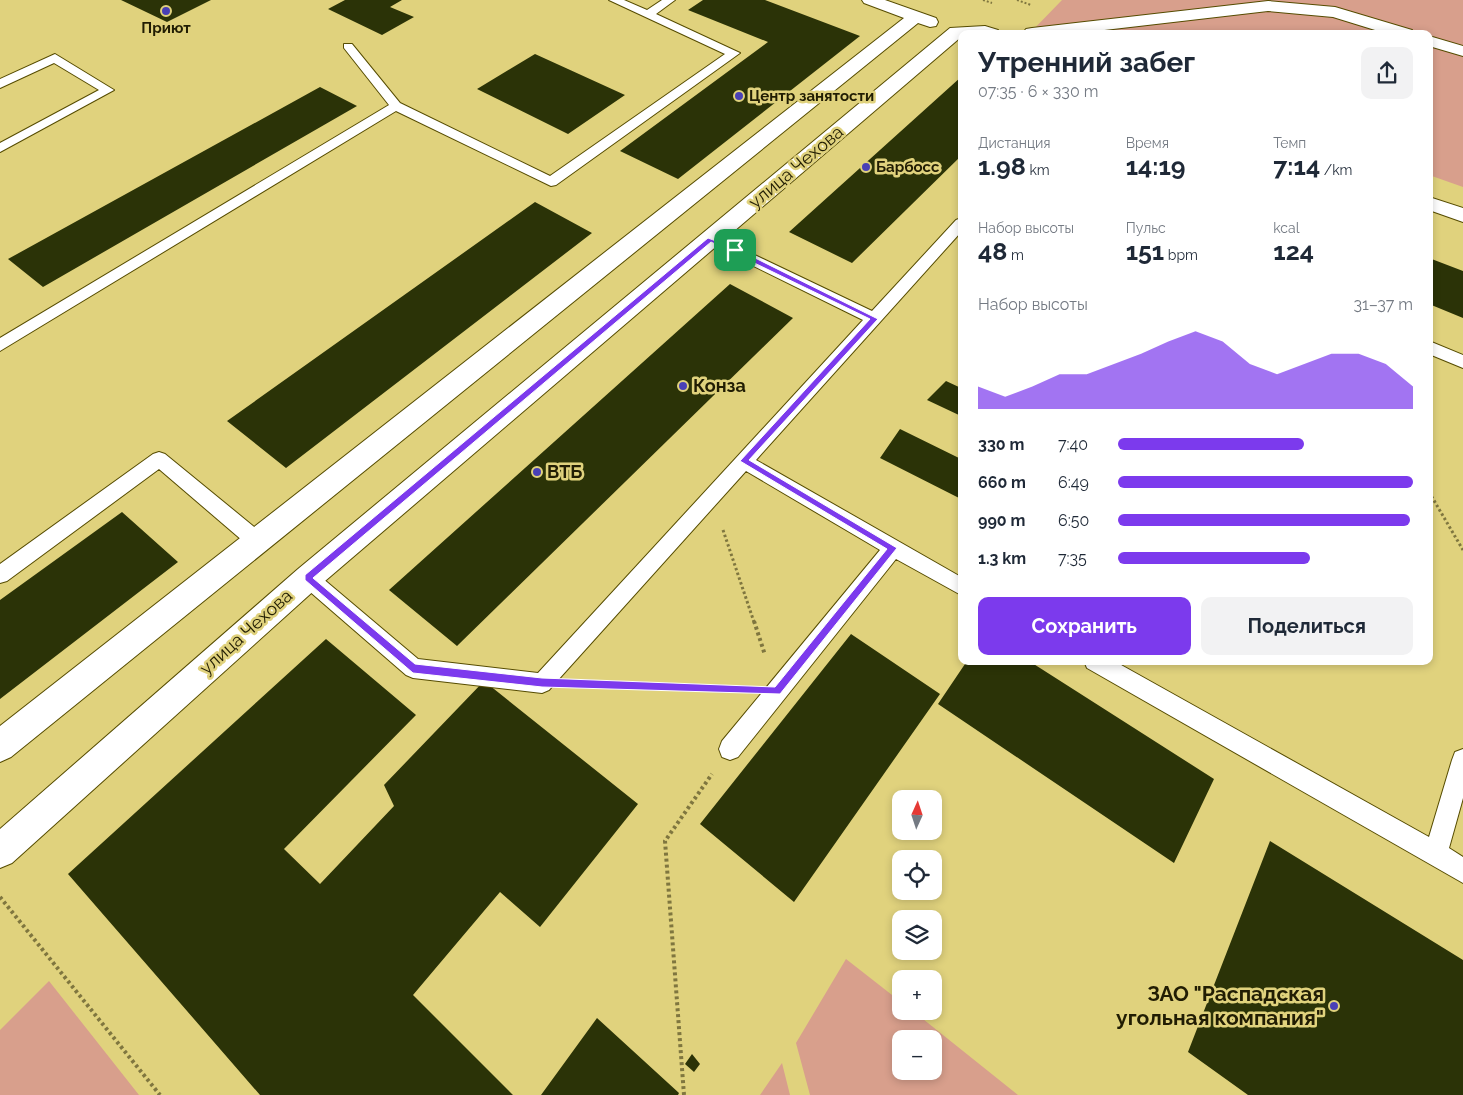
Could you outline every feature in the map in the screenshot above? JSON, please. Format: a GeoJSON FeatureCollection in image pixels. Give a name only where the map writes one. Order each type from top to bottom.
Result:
{"type":"FeatureCollection","features":[{"type":"Feature","properties":{"kind":"street"},"geometry":{"type":"LineString","coordinates":[[870,0],[958,32]]}},
{"type":"Feature","properties":{"kind":"street"},"geometry":{"type":"LineString","coordinates":[[1058,30],[1268,6],[1335,12],[1393,30]]}},
{"type":"Feature","properties":{"kind":"street"},"geometry":{"type":"LineString","coordinates":[[0,746],[916,17]]}},
{"type":"Feature","properties":{"kind":"street","name":"улица Чехова"},"geometry":{"type":"LineString","coordinates":[[0,851],[308,578],[710,239],[958,35]]}},
{"type":"Feature","properties":{"kind":"street"},"geometry":{"type":"LineString","coordinates":[[1433,42],[1463,51]]}},
{"type":"Feature","properties":{"kind":"street"},"geometry":{"type":"LineString","coordinates":[[1433,187],[1463,198]]}},
{"type":"Feature","properties":{"kind":"street"},"geometry":{"type":"LineString","coordinates":[[1433,204],[1463,215]]}},
{"type":"Feature","properties":{"kind":"lane"},"geometry":{"type":"LineString","coordinates":[[348,46],[396,106],[551,182],[734,53],[614,0]]}},
{"type":"Feature","properties":{"kind":"lane"},"geometry":{"type":"LineString","coordinates":[[647,15],[669,0]]}},
{"type":"Feature","properties":{"kind":"lane"},"geometry":{"type":"LineString","coordinates":[[0,84],[55,58],[108,90],[0,148]]}},
{"type":"Feature","properties":{"kind":"lane"},"geometry":{"type":"LineString","coordinates":[[0,345],[396,106]]}},
{"type":"Feature","properties":{"kind":"lane"},"geometry":{"type":"LineString","coordinates":[[308,578],[413,668],[542,682],[958,226]]}},
{"type":"Feature","properties":{"kind":"lane"},"geometry":{"type":"LineString","coordinates":[[710,239],[874,319]]}},
{"type":"Feature","properties":{"kind":"lane"},"geometry":{"type":"LineString","coordinates":[[1433,349],[1463,362]]}},
{"type":"Feature","properties":{"kind":"lane"},"geometry":{"type":"LineString","coordinates":[[0,575],[159,459],[257,541]]}},
{"type":"Feature","properties":{"kind":"lane"},"geometry":{"type":"LineString","coordinates":[[744,461],[958,585]]}},
{"type":"Feature","properties":{"kind":"lane"},"geometry":{"type":"LineString","coordinates":[[730,749],[893,548]]}},
{"type":"Feature","properties":{"kind":"lane"},"geometry":{"type":"LineString","coordinates":[[1101,665],[1436,853],[1463,871]]}},
{"type":"Feature","properties":{"kind":"lane"},"geometry":{"type":"LineString","coordinates":[[1436,853],[1463,760]]}},
{"type":"Feature","properties":{"kind":"path"},"geometry":{"type":"LineString","coordinates":[[1017,0],[1035,6]]}},
{"type":"Feature","properties":{"kind":"path"},"geometry":{"type":"LineString","coordinates":[[542,682],[777,691],[712,497]]}},
{"type":"Feature","properties":{"kind":"path"},"geometry":{"type":"LineString","coordinates":[[1433,499],[1463,550]]}},
{"type":"Feature","properties":{"kind":"path"},"geometry":{"type":"LineString","coordinates":[[684,1095],[665,841],[730,749]]}},
{"type":"Feature","properties":{"kind":"path"},"geometry":{"type":"LineString","coordinates":[[0,897],[160,1095]]}},
{"type":"Feature","properties":{"kind":"shaded area"},"geometry":{"type":"Polygon","coordinates":[[[1062,0],[1463,0],[1463,187],[1433,176],[1433,30],[1033,30],[1062,0]]]}},
{"type":"Feature","properties":{"kind":"shaded area"},"geometry":{"type":"Polygon","coordinates":[[[846,959],[892,995],[892,1020],[924,1020],[937,1030],[892,1030],[892,1080],[942,1080],[942,1034],[1018,1095],[810,1095],[796,1043],[846,959]]]}},
{"type":"Feature","properties":{"kind":"shaded area"},"geometry":{"type":"Polygon","coordinates":[[[49,981],[139,1095],[0,1095],[0,1030],[49,981]]]}},
{"type":"Feature","properties":{"kind":"shaded area"},"geometry":{"type":"Polygon","coordinates":[[[782,1063],[790,1095],[760,1095],[782,1063]]]}},
{"type":"Feature","properties":{"kind":"building","name":"Приют"},"geometry":{"type":"Polygon","coordinates":[[[121,0],[211,0],[167,22],[121,0]]]}},
{"type":"Feature","properties":{"kind":"building"},"geometry":{"type":"Polygon","coordinates":[[[345,0],[402,0],[390,7],[414,17],[382,35],[328,9],[345,0]]]}},
{"type":"Feature","properties":{"kind":"building","name":"Центр занятости"},"geometry":{"type":"Polygon","coordinates":[[[703,0],[765,0],[860,36],[678,179],[620,151],[768,42],[688,10],[703,0]]]}},
{"type":"Feature","properties":{"kind":"building"},"geometry":{"type":"Polygon","coordinates":[[[535,54],[625,95],[568,134],[477,89],[535,54]]]}},
{"type":"Feature","properties":{"kind":"building"},"geometry":{"type":"Polygon","coordinates":[[[958,80],[958,159],[852,263],[789,232],[958,80]]]}},
{"type":"Feature","properties":{"kind":"building"},"geometry":{"type":"Polygon","coordinates":[[[320,87],[357,106],[43,287],[8,259],[320,87]]]}},
{"type":"Feature","properties":{"kind":"building"},"geometry":{"type":"Polygon","coordinates":[[[535,202],[592,233],[286,468],[227,421],[535,202]]]}},
{"type":"Feature","properties":{"kind":"building"},"geometry":{"type":"Polygon","coordinates":[[[1433,260],[1463,271],[1463,318],[1433,306],[1433,260]]]}},
{"type":"Feature","properties":{"kind":"building"},"geometry":{"type":"Polygon","coordinates":[[[730,284],[793,318],[457,646],[389,590],[730,284]]]}},
{"type":"Feature","properties":{"kind":"building"},"geometry":{"type":"Polygon","coordinates":[[[946,381],[958,387],[958,415],[927,400],[946,381]]]}},
{"type":"Feature","properties":{"kind":"building"},"geometry":{"type":"Polygon","coordinates":[[[900,429],[958,458],[958,497],[880,458],[900,429]]]}},
{"type":"Feature","properties":{"kind":"building"},"geometry":{"type":"Polygon","coordinates":[[[122,512],[178,562],[0,699],[0,600],[122,512]]]}},
{"type":"Feature","properties":{"kind":"building"},"geometry":{"type":"Polygon","coordinates":[[[851,634],[940,694],[794,902],[700,824],[851,634]]]}},
{"type":"Feature","properties":{"kind":"building"},"geometry":{"type":"Polygon","coordinates":[[[326,639],[416,715],[284,849],[320,884],[394,806],[384,785],[484,681],[638,804],[540,927],[500,892],[413,995],[513,1095],[260,1095],[68,874],[326,639]]]}},
{"type":"Feature","properties":{"kind":"building"},"geometry":{"type":"Polygon","coordinates":[[[964,665],[1035,665],[1214,779],[1174,863],[938,704],[964,665]]]}},
{"type":"Feature","properties":{"kind":"building","name":"ЗАО \"Распадская угольная компания\""},"geometry":{"type":"Polygon","coordinates":[[[1270,841],[1463,960],[1463,1095],[1248,1095],[1188,1052],[1270,841]]]}},
{"type":"Feature","properties":{"kind":"building"},"geometry":{"type":"Polygon","coordinates":[[[597,1018],[679,1093],[678,1095],[541,1095],[597,1018]]]}},
{"type":"Feature","properties":{"kind":"building"},"geometry":{"type":"Polygon","coordinates":[[[692,1054],[700,1064],[694,1072],[685,1064],[692,1054]]]}},
{"type":"Feature","properties":{"kind":"place","name":"Приют"},"geometry":{"type":"Point","coordinates":[166,11]}},
{"type":"Feature","properties":{"kind":"place","name":"Центр занятости"},"geometry":{"type":"Point","coordinates":[739,96]}},
{"type":"Feature","properties":{"kind":"place","name":"Барбосс"},"geometry":{"type":"Point","coordinates":[866,167]}},
{"type":"Feature","properties":{"kind":"place","name":"Конза"},"geometry":{"type":"Point","coordinates":[683,386]}},
{"type":"Feature","properties":{"kind":"place","name":"ВТБ"},"geometry":{"type":"Point","coordinates":[537,472]}},
{"type":"Feature","properties":{"kind":"place","name":"ЗАО \"Распадская угольная компания\""},"geometry":{"type":"Point","coordinates":[1334,1006]}},
{"type":"Feature","properties":{"kind":"route"},"geometry":{"type":"LineString","coordinates":[[710,239],[735,250],[874,319],[744,461],[893,548],[777,691],[542,682],[413,668],[308,578],[710,239]]}}]}
